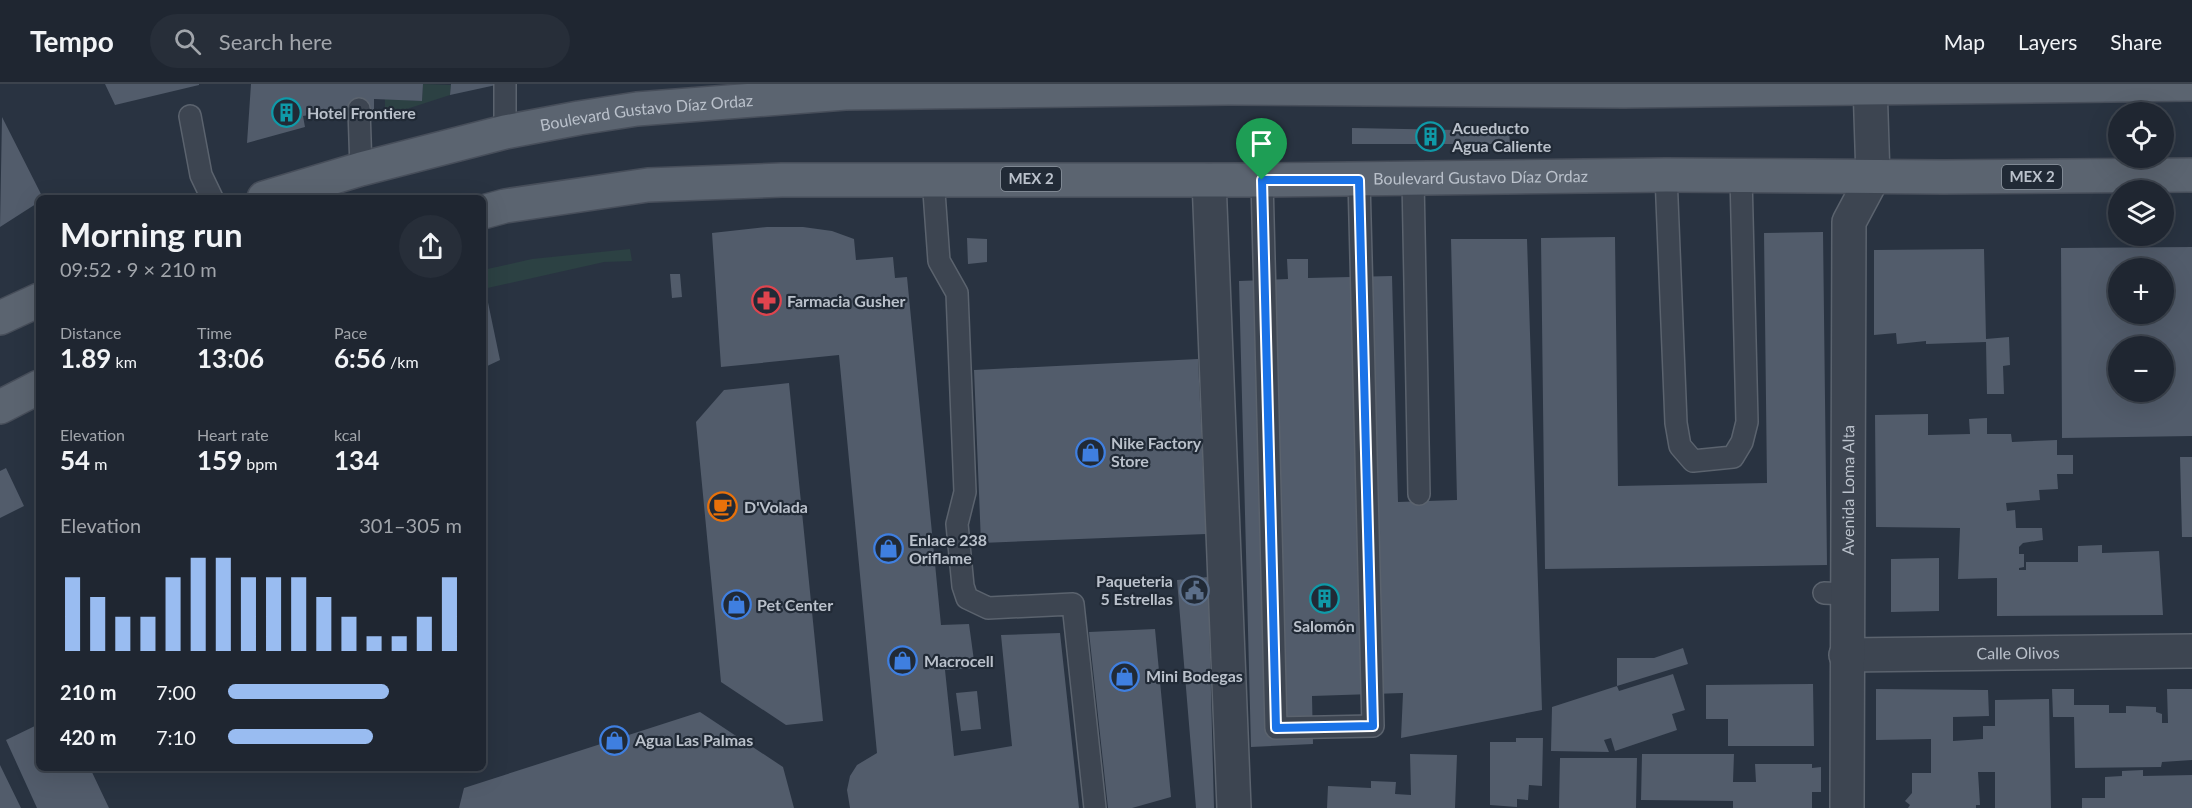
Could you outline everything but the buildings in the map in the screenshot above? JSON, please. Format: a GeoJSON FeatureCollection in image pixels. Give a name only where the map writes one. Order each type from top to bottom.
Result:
{"type":"FeatureCollection","features":[{"type":"Feature","properties":{"kind":"main road","name":"Boulevard Gustavo Díaz Ordaz"},"geometry":{"type":"LineString","coordinates":[[274,195],[361,169],[505,132],[637,109],[809,96],[1225,86],[1624,91],[1870,85],[2192,84]]}},
{"type":"Feature","properties":{"kind":"main road","name":"Boulevard Gustavo Díaz Ordaz"},"geometry":{"type":"LineString","coordinates":[[486,211],[505,206],[648,185],[782,180],[933,178],[1359,180],[1666,176],[2192,175]]}},
{"type":"Feature","properties":{"kind":"main road"},"geometry":{"type":"LineString","coordinates":[[0,318],[36,301]]}},
{"type":"Feature","properties":{"kind":"street"},"geometry":{"type":"LineString","coordinates":[[1870,85],[1873,177]]}},
{"type":"Feature","properties":{"kind":"street","name":"Avenida Loma Alta"},"geometry":{"type":"LineString","coordinates":[[1847,808],[1846,655],[1835,593],[1849,222],[1873,177]]}},
{"type":"Feature","properties":{"kind":"street"},"geometry":{"type":"LineString","coordinates":[[1209,180],[1234,808]]}},
{"type":"Feature","properties":{"kind":"street","name":"Calle Olivos"},"geometry":{"type":"LineString","coordinates":[[1846,655],[2192,651]]}},
{"type":"Feature","properties":{"kind":"lane"},"geometry":{"type":"LineString","coordinates":[[505,84],[505,132]]}},
{"type":"Feature","properties":{"kind":"lane"},"geometry":{"type":"LineString","coordinates":[[359,110],[361,169]]}},
{"type":"Feature","properties":{"kind":"lane"},"geometry":{"type":"LineString","coordinates":[[190,116],[201,175],[211,195]]}},
{"type":"Feature","properties":{"kind":"lane"},"geometry":{"type":"LineString","coordinates":[[1666,176],[1676,423],[1680,446],[1693,461],[1733,457],[1742,442],[1747,422],[1741,176]]}},
{"type":"Feature","properties":{"kind":"lane"},"geometry":{"type":"LineString","coordinates":[[933,178],[939,261],[957,293],[965,492],[957,524],[963,586],[967,598],[988,608],[1073,604],[1095,808]]}},
{"type":"Feature","properties":{"kind":"lane"},"geometry":{"type":"LineString","coordinates":[[1413,178],[1419,494]]}},
{"type":"Feature","properties":{"kind":"lane"},"geometry":{"type":"LineString","coordinates":[[1262,180],[1276,728],[1373,726],[1359,180]]}},
{"type":"Feature","properties":{"kind":"green space"},"geometry":{"type":"Polygon","coordinates":[[[423,84],[451,85],[450,95],[385,116],[385,99],[422,101],[423,84]]]}},
{"type":"Feature","properties":{"kind":"green space"},"geometry":{"type":"Polygon","coordinates":[[[630,249],[632,261],[604,262],[486,288],[486,269],[532,259],[630,249]]]}},
{"type":"Feature","properties":{"kind":"place","name":"Hotel Frontiere"},"geometry":{"type":"Point","coordinates":[286,113]}},
{"type":"Feature","properties":{"kind":"place","name":"Acueducto Agua Caliente"},"geometry":{"type":"Point","coordinates":[1431,137]}},
{"type":"Feature","properties":{"kind":"place","name":"Farmacia Gusher"},"geometry":{"type":"Point","coordinates":[766,301]}},
{"type":"Feature","properties":{"kind":"place","name":"Nike Factory Store"},"geometry":{"type":"Point","coordinates":[1090,452]}},
{"type":"Feature","properties":{"kind":"place","name":"D'Volada"},"geometry":{"type":"Point","coordinates":[723,507]}},
{"type":"Feature","properties":{"kind":"place","name":"Enlace 238 Oriflame"},"geometry":{"type":"Point","coordinates":[888,549]}},
{"type":"Feature","properties":{"kind":"place","name":"Paqueteria 5 Estrellas"},"geometry":{"type":"Point","coordinates":[1194,590]}},
{"type":"Feature","properties":{"kind":"place","name":"Salomón"},"geometry":{"type":"Point","coordinates":[1324,598]}},
{"type":"Feature","properties":{"kind":"place","name":"Pet Center"},"geometry":{"type":"Point","coordinates":[736,605]}},
{"type":"Feature","properties":{"kind":"place","name":"Macrocell"},"geometry":{"type":"Point","coordinates":[903,661]}},
{"type":"Feature","properties":{"kind":"place","name":"Mini Bodegas"},"geometry":{"type":"Point","coordinates":[1125,676]}},
{"type":"Feature","properties":{"kind":"place","name":"Agua Las Palmas"},"geometry":{"type":"Point","coordinates":[614,740]}},
{"type":"Feature","properties":{"kind":"route"},"geometry":{"type":"LineString","coordinates":[[1262,180],[1359,180],[1373,726],[1276,728],[1262,180]]}}]}
